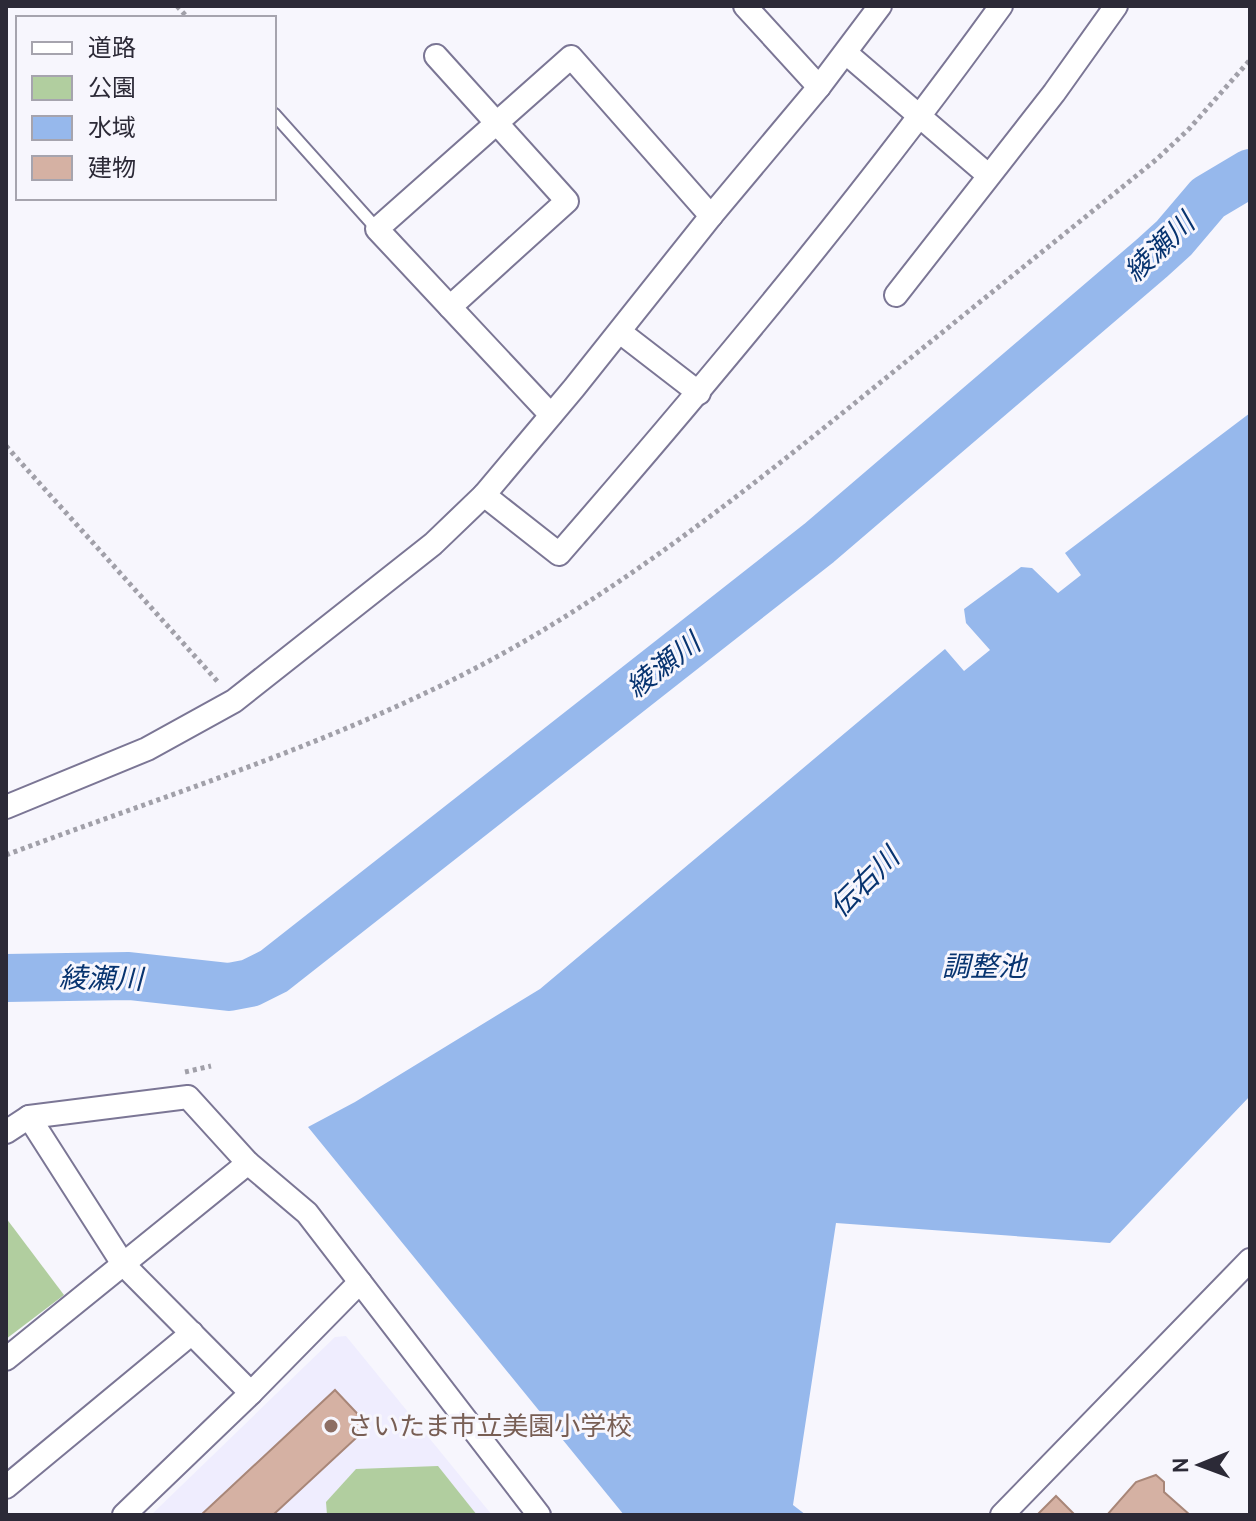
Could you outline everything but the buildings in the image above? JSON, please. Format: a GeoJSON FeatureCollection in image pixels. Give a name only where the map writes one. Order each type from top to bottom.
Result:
{"type":"FeatureCollection","features":[{"type":"Feature","properties":{"kind":"street"},"geometry":{"type":"LineString","coordinates":[[745,6],[819,87]]}},
{"type":"Feature","properties":{"kind":"street"},"geometry":{"type":"LineString","coordinates":[[6,807],[147,749],[234,701],[433,544],[484,495],[620,332],[711,216],[819,87],[880,6]]}},
{"type":"Feature","properties":{"kind":"street"},"geometry":{"type":"LineString","coordinates":[[484,495],[559,554],[699,393],[921,117],[1001,6]]}},
{"type":"Feature","properties":{"kind":"street"},"geometry":{"type":"LineString","coordinates":[[896,295],[1054,93],[1116,6]]}},
{"type":"Feature","properties":{"kind":"street"},"geometry":{"type":"LineString","coordinates":[[846,53],[988,175]]}},
{"type":"Feature","properties":{"kind":"street"},"geometry":{"type":"LineString","coordinates":[[436,56],[567,201],[450,307]]}},
{"type":"Feature","properties":{"kind":"street"},"geometry":{"type":"LineString","coordinates":[[551,415],[377,229],[571,57],[711,216]]}},
{"type":"Feature","properties":{"kind":"street"},"geometry":{"type":"LineString","coordinates":[[620,332],[699,393]]}},
{"type":"Feature","properties":{"kind":"street"},"geometry":{"type":"LineString","coordinates":[[6,1132],[29,1117],[188,1097],[248,1163],[307,1213],[539,1515]]}},
{"type":"Feature","properties":{"kind":"street"},"geometry":{"type":"LineString","coordinates":[[29,1117],[123,1264],[251,1393]]}},
{"type":"Feature","properties":{"kind":"street"},"geometry":{"type":"LineString","coordinates":[[6,1359],[248,1163]]}},
{"type":"Feature","properties":{"kind":"street"},"geometry":{"type":"LineString","coordinates":[[1002,1515],[1250,1260]]}},
{"type":"Feature","properties":{"kind":"street"},"geometry":{"type":"LineString","coordinates":[[124,1515],[251,1393],[360,1282]]}},
{"type":"Feature","properties":{"kind":"street"},"geometry":{"type":"LineString","coordinates":[[6,1487],[192,1333]]}},
{"type":"Feature","properties":{"kind":"lane"},"geometry":{"type":"LineString","coordinates":[[276,116],[377,229]]}},
{"type":"Feature","properties":{"kind":"path"},"geometry":{"type":"LineString","coordinates":[[6,855],[309,744],[391,709],[534,635],[664,552],[768,473],[1157,159],[1189,129],[1250,60]]}},
{"type":"Feature","properties":{"kind":"path"},"geometry":{"type":"LineString","coordinates":[[6,446],[234,701]]}},
{"type":"Feature","properties":{"kind":"shaded area","name":"さいたま市立美園小学校"},"geometry":{"type":"Polygon","coordinates":[[[346,1336],[492,1515],[151,1515],[335,1337],[346,1336]]]}},
{"type":"Feature","properties":{"kind":"green space"},"geometry":{"type":"Polygon","coordinates":[[[6,1218],[64,1295],[6,1339],[6,1218]]]}},
{"type":"Feature","properties":{"kind":"green space"},"geometry":{"type":"Polygon","coordinates":[[[438,1466],[477,1515],[327,1515],[326,1502],[356,1469],[438,1466]]]}},
{"type":"Feature","properties":{"kind":"water","name":"調整池"},"geometry":{"type":"Polygon","coordinates":[[[1250,413],[1250,1096],[1110,1243],[836,1223],[793,1505],[806,1515],[624,1515],[308,1127],[355,1102],[540,989],[945,649],[964,671],[990,650],[966,623],[964,609],[1021,567],[1032,568],[1058,593],[1081,575],[1065,553],[1250,413]]]}},
{"type":"Feature","properties":{"kind":"waterway","name":"綾瀬川"},"geometry":{"type":"LineString","coordinates":[[6,978],[129,976],[229,987],[250,983],[274,971],[819,543],[1152,258],[1174,238],[1208,198],[1250,173]]}},
{"type":"Feature","properties":{"kind":"place","name":"さいたま市立美園小学校"},"geometry":{"type":"Point","coordinates":[331,1426]}},
{"type":"Feature","properties":{"kind":"water label","name":"伝右川"},"geometry":{"type":"Point","coordinates":[864,882]}}]}
